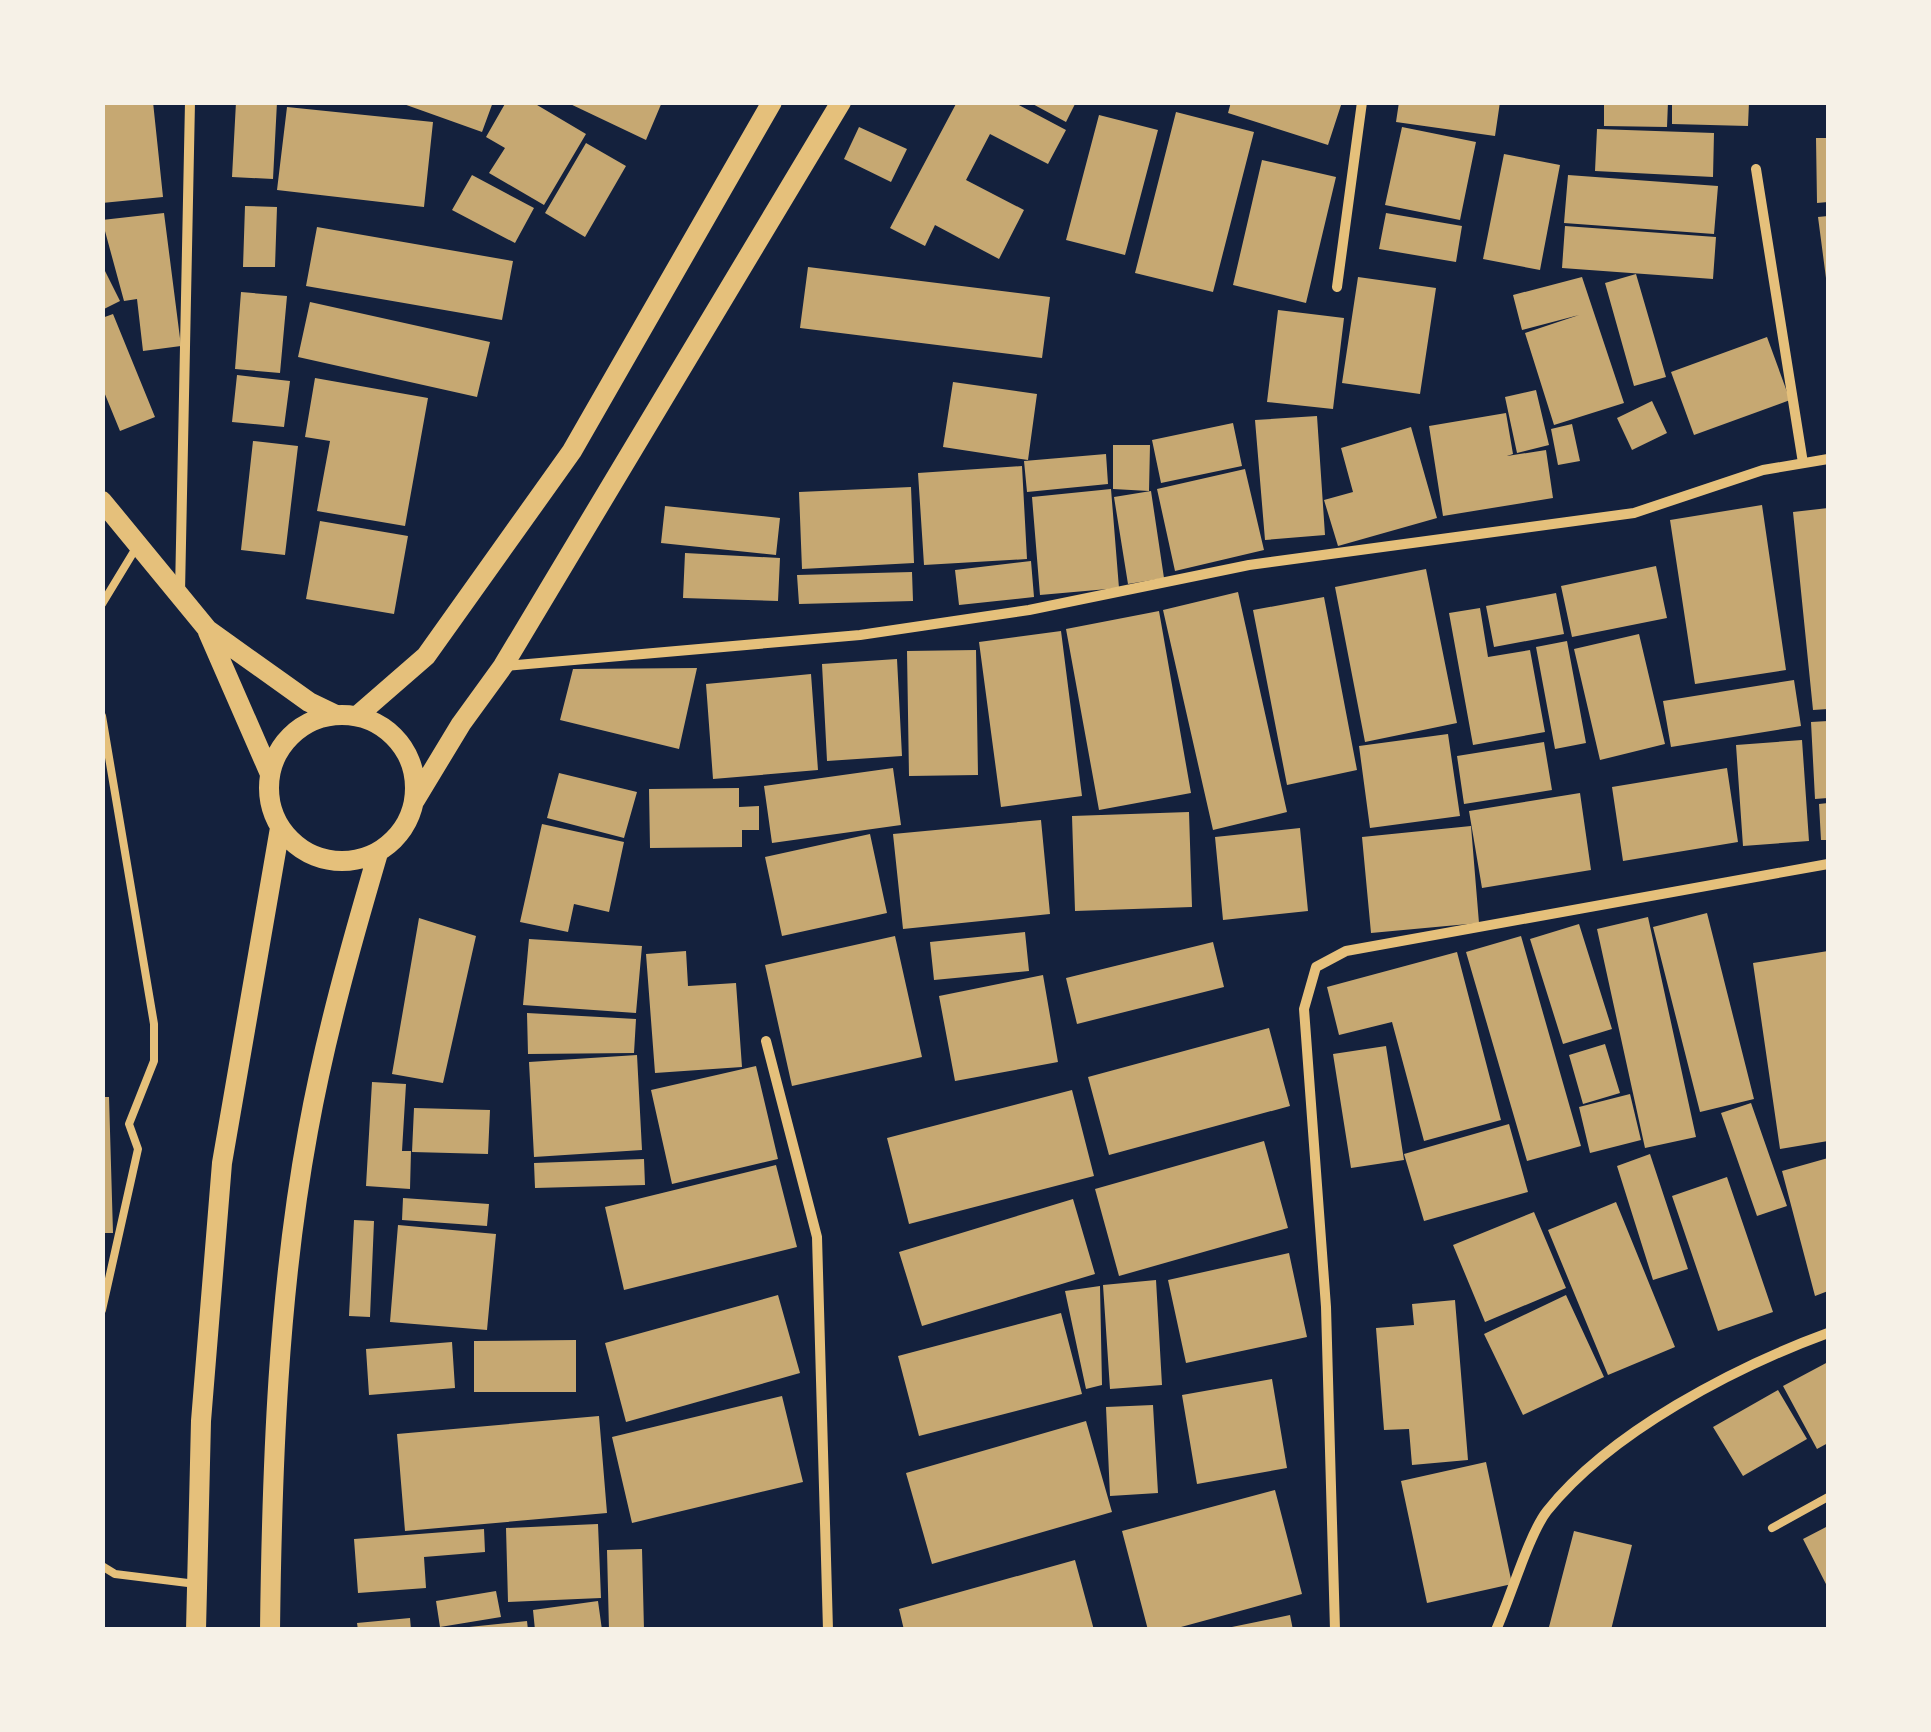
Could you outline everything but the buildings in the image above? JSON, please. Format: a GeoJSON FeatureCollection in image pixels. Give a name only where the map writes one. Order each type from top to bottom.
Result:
{"type":"FeatureCollection","features":[{"type":"Feature","properties":{"kind":"main road"},"geometry":{"type":"LineString","coordinates":[[772,102],[572,450],[426,656],[347,715],[306,724],[282,745],[270,774],[269,802],[280,828],[298,848],[324,859],[351,862],[396,840],[461,724],[504,666],[841,102]]}},
{"type":"Feature","properties":{"kind":"main road"},"geometry":{"type":"LineString","coordinates":[[102,501],[208,630],[308,702],[391,732],[412,763],[416,800]]}},
{"type":"Feature","properties":{"kind":"main road"},"geometry":{"type":"LineString","coordinates":[[208,630],[270,774]]}},
{"type":"Feature","properties":{"kind":"main road"},"geometry":{"type":"LineString","coordinates":[[196,1630],[201,1421],[222,1163],[280,828]]}},
{"type":"Feature","properties":{"kind":"main road"},"geometry":{"type":"LineString","coordinates":[[270,1630],[286,1290],[307,1134],[332,1010],[378,852]]}},
{"type":"Feature","properties":{"kind":"street"},"geometry":{"type":"LineString","coordinates":[[180,598],[190,102]]}},
{"type":"Feature","properties":{"kind":"street"},"geometry":{"type":"LineString","coordinates":[[1337,287],[1362,102]]}},
{"type":"Feature","properties":{"kind":"street"},"geometry":{"type":"LineString","coordinates":[[1756,170],[1803,463]]}},
{"type":"Feature","properties":{"kind":"street"},"geometry":{"type":"LineString","coordinates":[[504,666],[860,635],[1029,610],[1249,565],[1634,513],[1763,470],[1828,458]]}},
{"type":"Feature","properties":{"kind":"street"},"geometry":{"type":"LineString","coordinates":[[1335,1630],[1326,1308],[1304,1009],[1316,967],[1346,950],[1828,864]]}},
{"type":"Feature","properties":{"kind":"street"},"geometry":{"type":"LineString","coordinates":[[766,1041],[817,1237],[828,1630]]}},
{"type":"Feature","properties":{"kind":"street"},"geometry":{"type":"LineString","coordinates":[[1496,1630],[1545,1513],[1598,1460],[1692,1396],[1828,1334]]}},
{"type":"Feature","properties":{"kind":"lane"},"geometry":{"type":"LineString","coordinates":[[102,604],[138,546]]}},
{"type":"Feature","properties":{"kind":"lane"},"geometry":{"type":"LineString","coordinates":[[102,716],[154,1024],[154,1061],[129,1124],[138,1149],[102,1310]]}},
{"type":"Feature","properties":{"kind":"lane"},"geometry":{"type":"LineString","coordinates":[[1772,1528],[1828,1497]]}},
{"type":"Feature","properties":{"kind":"lane"},"geometry":{"type":"LineString","coordinates":[[102,1566],[115,1574],[196,1584]]}}]}
